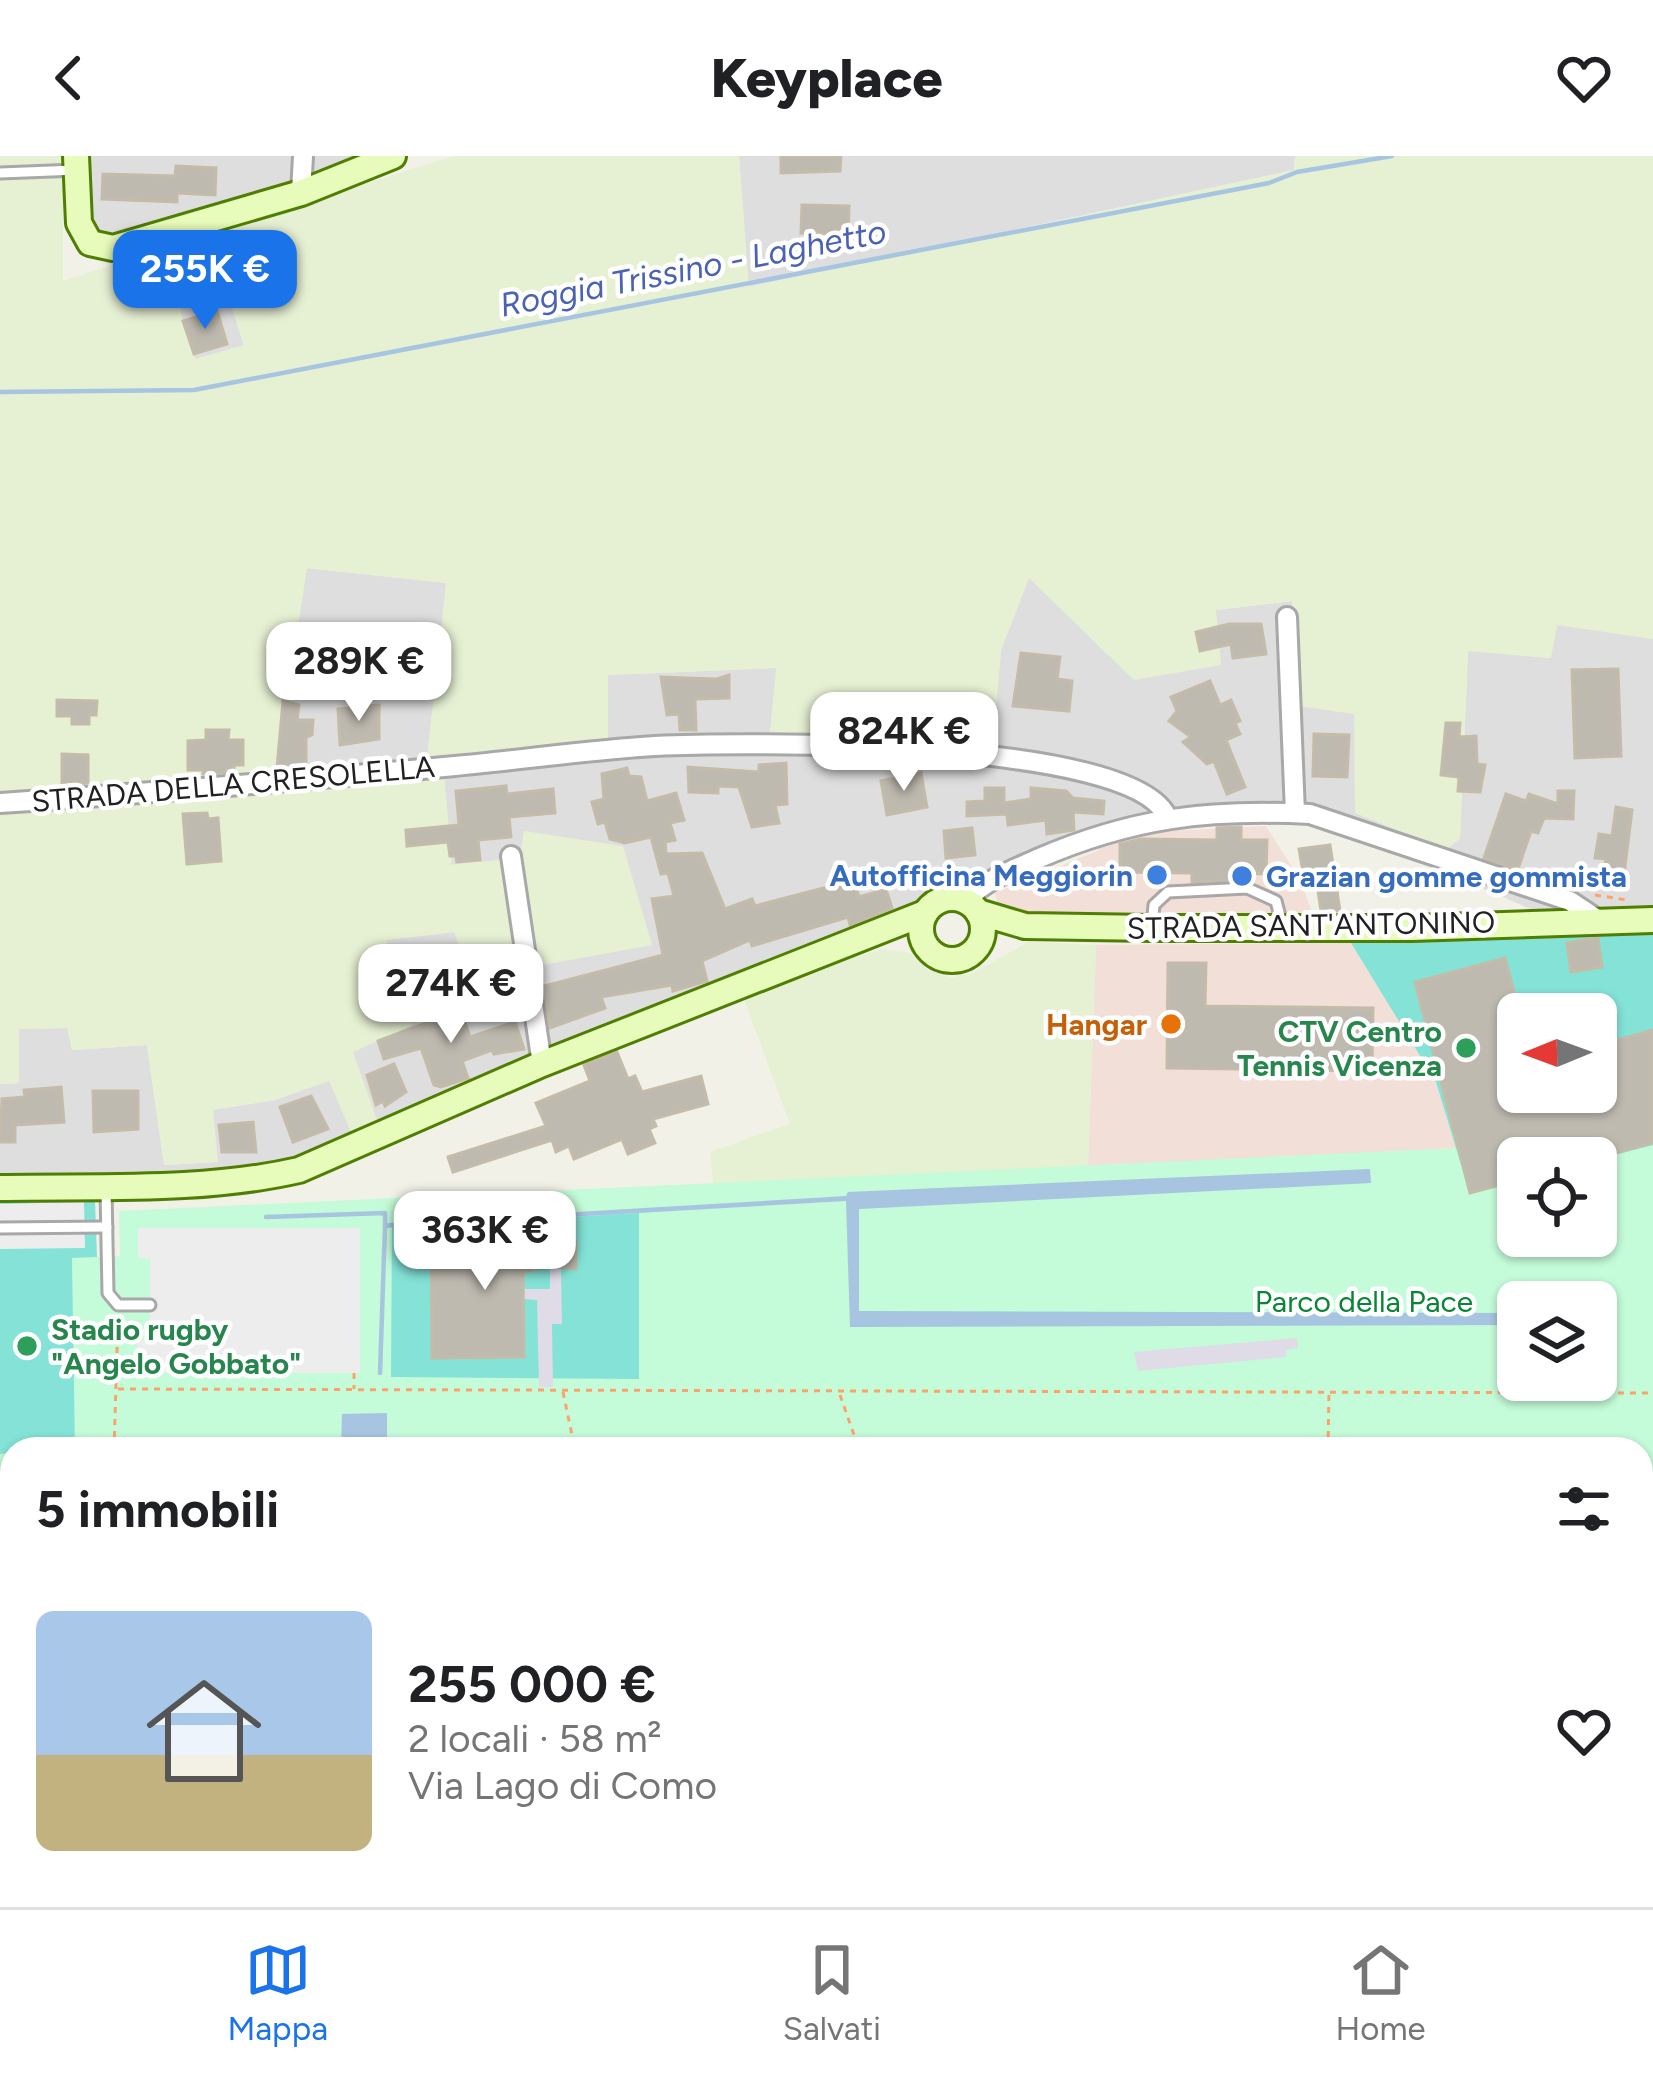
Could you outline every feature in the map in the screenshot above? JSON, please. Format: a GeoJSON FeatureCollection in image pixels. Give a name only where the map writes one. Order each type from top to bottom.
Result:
{"type":"FeatureCollection","features":[{"type":"Feature","properties":{"kind":"main road"},"geometry":{"type":"LineString","coordinates":[[76,163],[79,223],[90,243],[113,248],[302,193],[393,156]]}},
{"type":"Feature","properties":{"kind":"main road","name":"STRADA SANT'ANTONINO"},"geometry":{"type":"LineString","coordinates":[[0,1187],[262,1178],[299,1170],[542,1064],[925,913],[939,901],[1025,926],[1282,929],[1653,920]]}},
{"type":"Feature","properties":{"kind":"main road"},"geometry":{"type":"LineString","coordinates":[[971,907],[983,931],[976,949]]}},
{"type":"Feature","properties":{"kind":"main road"},"geometry":{"type":"LineString","coordinates":[[925,913],[921,932],[929,950]]}},
{"type":"Feature","properties":{"kind":"main road","name":"STRADA SANT'ANTONINO"},"geometry":{"type":"LineString","coordinates":[[864,936],[895,937],[947,960],[1025,926]]}},
{"type":"Feature","properties":{"kind":"street"},"geometry":{"type":"LineString","coordinates":[[302,193],[303,156]]}},
{"type":"Feature","properties":{"kind":"street"},"geometry":{"type":"LineString","coordinates":[[1287,617],[1294,813]]}},
{"type":"Feature","properties":{"kind":"street","name":"STRADA DELLA CRESOLELLA"},"geometry":{"type":"LineString","coordinates":[[0,803],[653,746],[801,744],[945,752],[1075,769],[1139,789],[1155,798],[1167,817]]}},
{"type":"Feature","properties":{"kind":"street","name":"STRADA SANT'ANTONINO"},"geometry":{"type":"LineString","coordinates":[[971,907],[995,877],[1098,833],[1167,817],[1294,813],[1310,814],[1570,901],[1597,920]]}},
{"type":"Feature","properties":{"kind":"street"},"geometry":{"type":"LineString","coordinates":[[512,856],[542,1064]]}},
{"type":"Feature","properties":{"kind":"lane"},"geometry":{"type":"LineString","coordinates":[[0,172],[76,163]]}},
{"type":"Feature","properties":{"kind":"lane"},"geometry":{"type":"LineString","coordinates":[[1151,928],[1154,905],[1168,892],[1247,888],[1276,901],[1282,929]]}},
{"type":"Feature","properties":{"kind":"lane"},"geometry":{"type":"LineString","coordinates":[[106,1186],[108,1293],[118,1305],[150,1305]]}},
{"type":"Feature","properties":{"kind":"lane"},"geometry":{"type":"LineString","coordinates":[[0,1228],[106,1227]]}},
{"type":"Feature","properties":{"kind":"path"},"geometry":{"type":"LineString","coordinates":[[1570,901],[1572,892],[1629,900]]}},
{"type":"Feature","properties":{"kind":"path"},"geometry":{"type":"LineString","coordinates":[[115,1437],[118,1305]]}},
{"type":"Feature","properties":{"kind":"path"},"geometry":{"type":"LineString","coordinates":[[354,1373],[354,1390]]}},
{"type":"Feature","properties":{"kind":"path"},"geometry":{"type":"LineString","coordinates":[[118,1389],[1653,1393]]}},
{"type":"Feature","properties":{"kind":"path"},"geometry":{"type":"LineString","coordinates":[[562,1390],[572,1437]]}},
{"type":"Feature","properties":{"kind":"path"},"geometry":{"type":"LineString","coordinates":[[1328,1437],[1329,1392]]}},
{"type":"Feature","properties":{"kind":"path"},"geometry":{"type":"LineString","coordinates":[[839,1393],[856,1437]]}},
{"type":"Feature","properties":{"kind":"shaded area"},"geometry":{"type":"Polygon","coordinates":[[[88,156],[368,156],[113,238],[97,230],[89,217],[88,156]]]}},
{"type":"Feature","properties":{"kind":"shaded area"},"geometry":{"type":"Polygon","coordinates":[[[739,156],[1295,156],[1294,170],[748,287],[739,156]]]}},
{"type":"Feature","properties":{"kind":"shaded area"},"geometry":{"type":"Polygon","coordinates":[[[209,233],[244,346],[194,360],[162,249],[209,233]]]}},
{"type":"Feature","properties":{"kind":"shaded area"},"geometry":{"type":"Polygon","coordinates":[[[306,568],[447,583],[427,758],[607,675],[777,668],[770,733],[897,735],[992,743],[1001,650],[1029,577],[1107,654],[1215,610],[1293,601],[1354,714],[1446,850],[1460,838],[1468,650],[1550,658],[1557,624],[1653,639],[1653,914],[1549,917],[1310,814],[1101,827],[932,901],[918,912],[353,1141],[261,1170],[0,1178],[0,1084],[19,1083],[19,1029],[68,1028],[72,1050],[147,1045],[164,1165],[217,1162],[212,1110],[275,1100],[330,1080],[353,1052],[412,1024],[385,940],[455,932],[517,950],[524,832],[520,858],[451,865],[275,775],[306,568]]]}},
{"type":"Feature","properties":{"kind":"shaded area"},"geometry":{"type":"Polygon","coordinates":[[[1266,826],[1299,878],[1316,922],[1002,918],[995,893],[1099,850],[1098,844],[1133,833],[1266,826]]]}},
{"type":"Feature","properties":{"kind":"shaded area","name":"CTV Centro Tennis Vicenza"},"geometry":{"type":"Polygon","coordinates":[[[1653,930],[1653,1145],[1617,1154],[1617,1137],[1497,1137],[1497,1187],[1470,1194],[1436,1082],[1351,943],[1653,930]]]}},
{"type":"Feature","properties":{"kind":"shaded area"},"geometry":{"type":"Polygon","coordinates":[[[1351,943],[1436,1082],[1458,1148],[1088,1167],[1096,945],[1351,943]]]}},
{"type":"Feature","properties":{"kind":"shaded area"},"geometry":{"type":"Polygon","coordinates":[[[1370,1169],[1371,1183],[859,1209],[859,1311],[1497,1313],[1497,1325],[850,1327],[846,1201],[393,1227],[392,1223],[846,1196],[848,1192],[1370,1169]]]}},
{"type":"Feature","properties":{"kind":"shaded area"},"geometry":{"type":"Polygon","coordinates":[[[95,1201],[97,1257],[72,1258],[75,1437],[0,1437],[0,1202],[95,1201]]]}},
{"type":"Feature","properties":{"kind":"shaded area"},"geometry":{"type":"Polygon","coordinates":[[[84,1202],[85,1248],[0,1249],[0,1204],[84,1202]]]}},
{"type":"Feature","properties":{"kind":"shaded area"},"geometry":{"type":"Polygon","coordinates":[[[639,1213],[639,1379],[391,1377],[392,1227],[639,1213]]]}},
{"type":"Feature","properties":{"kind":"shaded area"},"geometry":{"type":"Polygon","coordinates":[[[138,1228],[360,1228],[360,1373],[137,1373],[137,1340],[150,1339],[150,1259],[138,1258],[138,1228]]]}},
{"type":"Feature","properties":{"kind":"shaded area"},"geometry":{"type":"Polygon","coordinates":[[[561,1265],[562,1324],[552,1324],[553,1387],[539,1387],[537,1300],[524,1299],[524,1289],[550,1289],[550,1266],[561,1265]]]}},
{"type":"Feature","properties":{"kind":"shaded area"},"geometry":{"type":"Polygon","coordinates":[[[1297,1338],[1298,1348],[1286,1350],[1286,1357],[1138,1371],[1134,1352],[1297,1338]]]}},
{"type":"Feature","properties":{"kind":"shaded area"},"geometry":{"type":"Polygon","coordinates":[[[387,1413],[387,1437],[341,1437],[342,1414],[387,1413]]]}},
{"type":"Feature","properties":{"kind":"green space"},"geometry":{"type":"Polygon","coordinates":[[[0,156],[63,156],[63,281],[162,249],[195,359],[244,345],[209,233],[454,156],[739,156],[749,287],[1294,170],[1295,156],[1653,156],[1653,639],[1557,625],[1551,658],[1468,651],[1460,838],[1446,850],[1355,813],[1354,714],[1298,706],[1292,601],[1216,610],[1221,665],[1134,680],[1029,578],[1001,650],[993,743],[897,735],[770,734],[776,668],[608,675],[608,746],[427,759],[446,583],[307,568],[275,775],[444,774],[452,865],[520,858],[524,831],[623,846],[652,945],[537,966],[516,950],[463,957],[454,932],[386,940],[412,1025],[353,1052],[377,1120],[351,1132],[329,1081],[275,1100],[213,1110],[218,1162],[164,1165],[147,1045],[72,1050],[67,1028],[19,1029],[19,1083],[0,1084],[0,156]]]}},
{"type":"Feature","properties":{"kind":"green space"},"geometry":{"type":"Polygon","coordinates":[[[1028,942],[1096,945],[1088,1167],[713,1183],[710,1152],[790,1124],[744,999],[843,959],[883,949],[910,953],[926,969],[950,978],[973,973],[1028,942]]]}},
{"type":"Feature","properties":{"kind":"green space","name":"Parco della Pace"},"geometry":{"type":"Polygon","coordinates":[[[1653,1145],[1653,1437],[75,1437],[72,1258],[120,1256],[119,1211],[1458,1148],[1470,1194],[1497,1187],[1497,1257],[1617,1257],[1617,1154],[1653,1145]]]}},
{"type":"Feature","properties":{"kind":"building"},"geometry":{"type":"Polygon","coordinates":[[[781,156],[841,156],[840,171],[781,173],[781,156]]]}},
{"type":"Feature","properties":{"kind":"building"},"geometry":{"type":"Polygon","coordinates":[[[176,166],[216,168],[215,195],[177,193],[177,202],[102,199],[103,174],[175,176],[176,166]]]}},
{"type":"Feature","properties":{"kind":"building"},"geometry":{"type":"Polygon","coordinates":[[[802,205],[849,206],[848,241],[834,241],[835,234],[801,233],[802,205]]]}},
{"type":"Feature","properties":{"kind":"building"},"geometry":{"type":"Polygon","coordinates":[[[217,311],[227,344],[194,354],[183,321],[217,311]]]}},
{"type":"Feature","properties":{"kind":"building"},"geometry":{"type":"Polygon","coordinates":[[[1229,624],[1261,624],[1266,654],[1233,658],[1231,644],[1200,651],[1196,632],[1229,624]]]}},
{"type":"Feature","properties":{"kind":"building"},"geometry":{"type":"Polygon","coordinates":[[[1021,653],[1060,657],[1057,679],[1072,681],[1069,711],[1013,706],[1021,653]]]}},
{"type":"Feature","properties":{"kind":"building"},"geometry":{"type":"Polygon","coordinates":[[[1618,669],[1621,756],[1575,758],[1572,670],[1618,669]]]}},
{"type":"Feature","properties":{"kind":"building"},"geometry":{"type":"Polygon","coordinates":[[[729,675],[729,698],[695,699],[696,730],[680,730],[679,714],[667,715],[661,677],[717,679],[729,675]]]}},
{"type":"Feature","properties":{"kind":"building"},"geometry":{"type":"Polygon","coordinates":[[[1210,681],[1220,705],[1231,700],[1240,721],[1235,723],[1240,734],[1226,740],[1245,787],[1227,794],[1214,761],[1207,764],[1183,742],[1191,737],[1169,721],[1177,711],[1171,697],[1210,681]]]}},
{"type":"Feature","properties":{"kind":"building"},"geometry":{"type":"Polygon","coordinates":[[[57,700],[97,701],[96,715],[89,715],[89,724],[72,724],[72,716],[57,716],[57,700]]]}},
{"type":"Feature","properties":{"kind":"building"},"geometry":{"type":"Polygon","coordinates":[[[283,701],[299,705],[297,720],[313,720],[312,735],[306,737],[306,766],[277,768],[283,701]]]}},
{"type":"Feature","properties":{"kind":"building"},"geometry":{"type":"Polygon","coordinates":[[[379,705],[379,739],[340,745],[338,709],[379,705]]]}},
{"type":"Feature","properties":{"kind":"building"},"geometry":{"type":"Polygon","coordinates":[[[1446,723],[1460,723],[1459,737],[1476,736],[1477,764],[1485,765],[1480,792],[1458,791],[1459,777],[1441,775],[1446,723]]]}},
{"type":"Feature","properties":{"kind":"building"},"geometry":{"type":"Polygon","coordinates":[[[206,730],[229,730],[228,740],[243,740],[243,765],[234,765],[234,772],[188,770],[188,741],[206,740],[206,730]]]}},
{"type":"Feature","properties":{"kind":"building"},"geometry":{"type":"Polygon","coordinates":[[[1314,734],[1349,735],[1347,777],[1313,776],[1314,734]]]}},
{"type":"Feature","properties":{"kind":"building"},"geometry":{"type":"Polygon","coordinates":[[[62,754],[88,755],[88,783],[62,785],[62,754]]]}},
{"type":"Feature","properties":{"kind":"building"},"geometry":{"type":"Polygon","coordinates":[[[786,763],[787,804],[775,805],[779,823],[752,827],[739,787],[718,786],[718,793],[689,792],[688,767],[759,772],[759,765],[786,763]]]}},
{"type":"Feature","properties":{"kind":"building"},"geometry":{"type":"Polygon","coordinates":[[[627,768],[629,776],[641,777],[647,801],[676,793],[684,820],[670,823],[675,840],[665,842],[666,854],[702,853],[725,909],[752,899],[755,906],[854,880],[859,897],[886,889],[892,908],[850,925],[848,917],[752,946],[750,940],[702,961],[707,981],[673,991],[672,985],[601,997],[605,1008],[550,1028],[544,986],[663,955],[652,899],[674,896],[668,873],[661,874],[651,837],[625,843],[610,839],[605,822],[598,824],[592,802],[604,799],[602,774],[627,768]]]}},
{"type":"Feature","properties":{"kind":"building"},"geometry":{"type":"Polygon","coordinates":[[[921,773],[927,807],[887,815],[881,781],[921,773]]]}},
{"type":"Feature","properties":{"kind":"building"},"geometry":{"type":"Polygon","coordinates":[[[506,786],[507,794],[553,789],[555,813],[509,817],[511,837],[478,840],[480,860],[457,862],[456,856],[450,856],[448,842],[407,846],[406,830],[459,825],[456,791],[506,786]]]}},
{"type":"Feature","properties":{"kind":"building"},"geometry":{"type":"Polygon","coordinates":[[[985,788],[1004,788],[1004,803],[1031,799],[1031,788],[1066,791],[1073,798],[1104,801],[1103,814],[1073,812],[1074,830],[1047,834],[1046,820],[1008,825],[1007,814],[967,816],[967,802],[985,801],[985,788]]]}},
{"type":"Feature","properties":{"kind":"building"},"geometry":{"type":"Polygon","coordinates":[[[1558,791],[1574,791],[1573,819],[1544,818],[1538,833],[1531,831],[1518,869],[1484,858],[1506,794],[1526,801],[1529,794],[1558,804],[1558,791]]]}},
{"type":"Feature","properties":{"kind":"building"},"geometry":{"type":"Polygon","coordinates":[[[1616,807],[1632,810],[1623,883],[1603,879],[1606,859],[1595,858],[1599,834],[1612,836],[1616,807]]]}},
{"type":"Feature","properties":{"kind":"building"},"geometry":{"type":"Polygon","coordinates":[[[207,813],[208,819],[218,818],[221,861],[187,864],[183,814],[207,813]]]}},
{"type":"Feature","properties":{"kind":"building"},"geometry":{"type":"Polygon","coordinates":[[[1241,827],[1241,840],[1267,840],[1266,874],[1232,873],[1232,880],[1192,882],[1192,873],[1120,872],[1120,844],[1141,839],[1217,840],[1217,828],[1241,827]]]}},
{"type":"Feature","properties":{"kind":"building"},"geometry":{"type":"Polygon","coordinates":[[[972,828],[975,855],[946,858],[944,831],[972,828]]]}},
{"type":"Feature","properties":{"kind":"building"},"geometry":{"type":"Polygon","coordinates":[[[1330,845],[1340,911],[1321,911],[1315,870],[1303,872],[1299,849],[1330,845]]]}},
{"type":"Feature","properties":{"kind":"building"},"geometry":{"type":"Polygon","coordinates":[[[1598,938],[1602,967],[1571,972],[1567,943],[1598,938]]]}},
{"type":"Feature","properties":{"kind":"building"},"geometry":{"type":"Polygon","coordinates":[[[1505,958],[1514,993],[1497,993],[1497,1113],[1617,1113],[1617,1040],[1653,1030],[1653,1143],[1617,1152],[1617,1137],[1497,1137],[1497,1186],[1470,1193],[1415,982],[1505,958]]]}},
{"type":"Feature","properties":{"kind":"building"},"geometry":{"type":"Polygon","coordinates":[[[1168,963],[1206,963],[1205,1006],[1373,1008],[1372,1071],[1167,1068],[1168,963]]]}},
{"type":"Feature","properties":{"kind":"building"},"geometry":{"type":"Polygon","coordinates":[[[461,1010],[470,1037],[515,1022],[524,1049],[494,1054],[492,1050],[462,1061],[468,1078],[441,1087],[434,1085],[421,1048],[384,1059],[378,1041],[461,1010]]]}},
{"type":"Feature","properties":{"kind":"building"},"geometry":{"type":"Polygon","coordinates":[[[617,1052],[628,1079],[635,1076],[642,1092],[701,1076],[708,1104],[653,1119],[656,1126],[649,1129],[655,1143],[628,1154],[622,1139],[574,1159],[569,1146],[556,1152],[552,1140],[453,1172],[448,1157],[546,1126],[536,1103],[590,1081],[584,1065],[617,1052]]]}},
{"type":"Feature","properties":{"kind":"building"},"geometry":{"type":"Polygon","coordinates":[[[394,1064],[406,1092],[385,1106],[383,1101],[376,1105],[367,1075],[394,1064]]]}},
{"type":"Feature","properties":{"kind":"building"},"geometry":{"type":"Polygon","coordinates":[[[61,1087],[64,1122],[15,1125],[15,1142],[0,1142],[2,1099],[25,1097],[24,1090],[61,1087]]]}},
{"type":"Feature","properties":{"kind":"building"},"geometry":{"type":"Polygon","coordinates":[[[93,1091],[138,1091],[138,1129],[94,1132],[93,1091]]]}},
{"type":"Feature","properties":{"kind":"building"},"geometry":{"type":"Polygon","coordinates":[[[311,1096],[328,1129],[293,1142],[280,1107],[311,1096]]]}},
{"type":"Feature","properties":{"kind":"building"},"geometry":{"type":"Polygon","coordinates":[[[253,1122],[256,1152],[222,1152],[219,1125],[253,1122]]]}},
{"type":"Feature","properties":{"kind":"building"},"geometry":{"type":"Polygon","coordinates":[[[523,1237],[523,1243],[576,1242],[576,1269],[550,1266],[523,1272],[524,1357],[432,1358],[431,1238],[523,1237]]]}},
{"type":"Feature","properties":{"kind":"waterway","name":"Roggia Trissino - Laghetto"},"geometry":{"type":"LineString","coordinates":[[0,392],[194,390],[1392,156]]}},
{"type":"Feature","properties":{"kind":"waterway"},"geometry":{"type":"LineString","coordinates":[[266,1217],[385,1213],[385,1226],[392,1225]]}},
{"type":"Feature","properties":{"kind":"waterway"},"geometry":{"type":"LineString","coordinates":[[380,1373],[385,1226]]}},
{"type":"Feature","properties":{"kind":"place","name":"Autofficina Meggiorin"},"geometry":{"type":"Point","coordinates":[1157,875]}},
{"type":"Feature","properties":{"kind":"place","name":"Grazian gomme gommista"},"geometry":{"type":"Point","coordinates":[1242,876]}},
{"type":"Feature","properties":{"kind":"place","name":"Hangar"},"geometry":{"type":"Point","coordinates":[1171,1024]}},
{"type":"Feature","properties":{"kind":"place","name":"CTV Centro Tennis Vicenza"},"geometry":{"type":"Point","coordinates":[1466,1048]}},
{"type":"Feature","properties":{"kind":"place","name":"Stadio rugby \"Angelo Gobbato\""},"geometry":{"type":"Point","coordinates":[27,1346]}}]}
